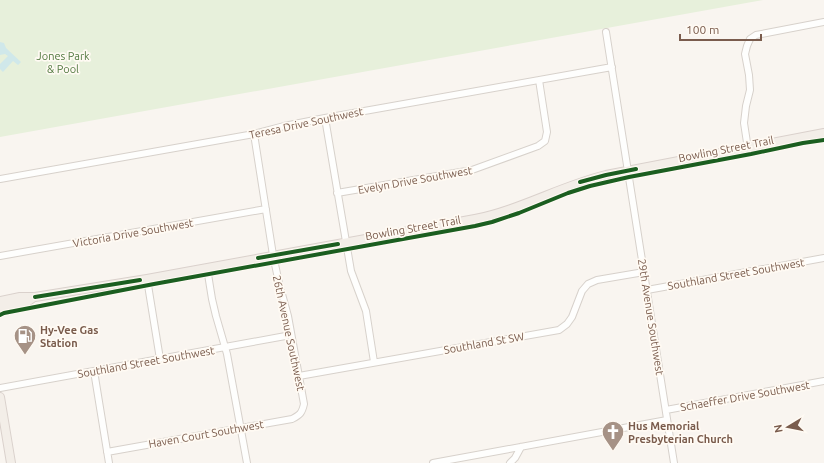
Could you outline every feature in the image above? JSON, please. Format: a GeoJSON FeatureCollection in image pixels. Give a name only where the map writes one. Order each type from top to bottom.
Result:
{"type":"FeatureCollection","features":[{"type":"Feature","properties":{"kind":"main road"},"geometry":{"type":"LineString","coordinates":[[0,301],[20,297],[35,297],[147,279],[484,217],[599,176],[824,133]]}},
{"type":"Feature","properties":{"kind":"main road"},"geometry":{"type":"LineString","coordinates":[[0,309],[27,302],[35,297]]}},
{"type":"Feature","properties":{"kind":"main road"},"geometry":{"type":"LineString","coordinates":[[0,397],[11,463]]}},
{"type":"Feature","properties":{"kind":"street"},"geometry":{"type":"LineString","coordinates":[[748,148],[744,123],[750,90],[749,74],[745,54],[746,46],[750,38],[824,22]]}},
{"type":"Feature","properties":{"kind":"street","name":"29th Avenue Southwest"},"geometry":{"type":"LineString","coordinates":[[606,32],[674,463]]}},
{"type":"Feature","properties":{"kind":"street","name":"Teresa Drive Southwest"},"geometry":{"type":"LineString","coordinates":[[0,179],[254,134],[284,126],[325,118],[612,67]]}},
{"type":"Feature","properties":{"kind":"street","name":"Evelyn Drive Southwest"},"geometry":{"type":"LineString","coordinates":[[337,193],[472,170],[538,146],[545,141],[547,132],[539,80]]}},
{"type":"Feature","properties":{"kind":"street"},"geometry":{"type":"LineString","coordinates":[[325,118],[351,271],[366,311],[374,362]]}},
{"type":"Feature","properties":{"kind":"street","name":"26th Avenue Southwest"},"geometry":{"type":"LineString","coordinates":[[254,134],[273,255],[292,335],[304,404],[303,411]]}},
{"type":"Feature","properties":{"kind":"street","name":"Victoria Drive Southwest"},"geometry":{"type":"LineString","coordinates":[[0,256],[266,209]]}},
{"type":"Feature","properties":{"kind":"street","name":"Southland Street Southwest"},"geometry":{"type":"LineString","coordinates":[[647,290],[824,258]]}},
{"type":"Feature","properties":{"kind":"street"},"geometry":{"type":"LineString","coordinates":[[207,268],[214,310],[225,347],[247,463]]}},
{"type":"Feature","properties":{"kind":"street","name":"Southland St SW"},"geometry":{"type":"LineString","coordinates":[[298,376],[559,330],[567,324],[572,317],[582,291],[588,284],[597,280],[644,272]]}},
{"type":"Feature","properties":{"kind":"street"},"geometry":{"type":"LineString","coordinates":[[147,279],[160,359]]}},
{"type":"Feature","properties":{"kind":"street","name":"Southland Street Southwest"},"geometry":{"type":"LineString","coordinates":[[0,388],[292,335]]}},
{"type":"Feature","properties":{"kind":"street"},"geometry":{"type":"LineString","coordinates":[[94,371],[109,463]]}},
{"type":"Feature","properties":{"kind":"street","name":"Schaeffer Drive Southwest"},"geometry":{"type":"LineString","coordinates":[[666,410],[824,381]]}},
{"type":"Feature","properties":{"kind":"street","name":"Haven Court Southwest"},"geometry":{"type":"LineString","coordinates":[[107,452],[292,418],[299,416],[303,411]]}},
{"type":"Feature","properties":{"kind":"street","name":"Schaeffer Drive Southwest"},"geometry":{"type":"LineString","coordinates":[[433,463],[667,420]]}},
{"type":"Feature","properties":{"kind":"street"},"geometry":{"type":"LineString","coordinates":[[510,463],[515,458],[521,447]]}},
{"type":"Feature","properties":{"kind":"green space","name":"Jones Park & Pool"},"geometry":{"type":"Polygon","coordinates":[[[0,0],[763,0],[0,137],[0,0]]]}},
{"type":"Feature","properties":{"kind":"water"},"geometry":{"type":"Polygon","coordinates":[[[0,42],[4,43],[6,48],[21,62],[18,65],[13,61],[3,72],[0,69],[0,64],[8,56],[5,54],[0,55],[0,42]]]}},
{"type":"Feature","properties":{"kind":"cycle path","name":"Bowling Street Trail"},"geometry":{"type":"LineString","coordinates":[[0,315],[154,284],[475,226],[519,213],[568,193],[590,186],[629,177],[824,140]]}},
{"type":"Feature","properties":{"kind":"cycle path"},"geometry":{"type":"LineString","coordinates":[[580,182],[636,169]]}},
{"type":"Feature","properties":{"kind":"cycle path"},"geometry":{"type":"LineString","coordinates":[[258,258],[338,244]]}},
{"type":"Feature","properties":{"kind":"cycle path"},"geometry":{"type":"LineString","coordinates":[[35,297],[140,280]]}},
{"type":"Feature","properties":{"kind":"place","name":"Hy-Vee Gas Station"},"geometry":{"type":"Point","coordinates":[25,356]}},
{"type":"Feature","properties":{"kind":"place","name":"Hus Memorial Presbyterian Church"},"geometry":{"type":"Point","coordinates":[613,452]}}]}
